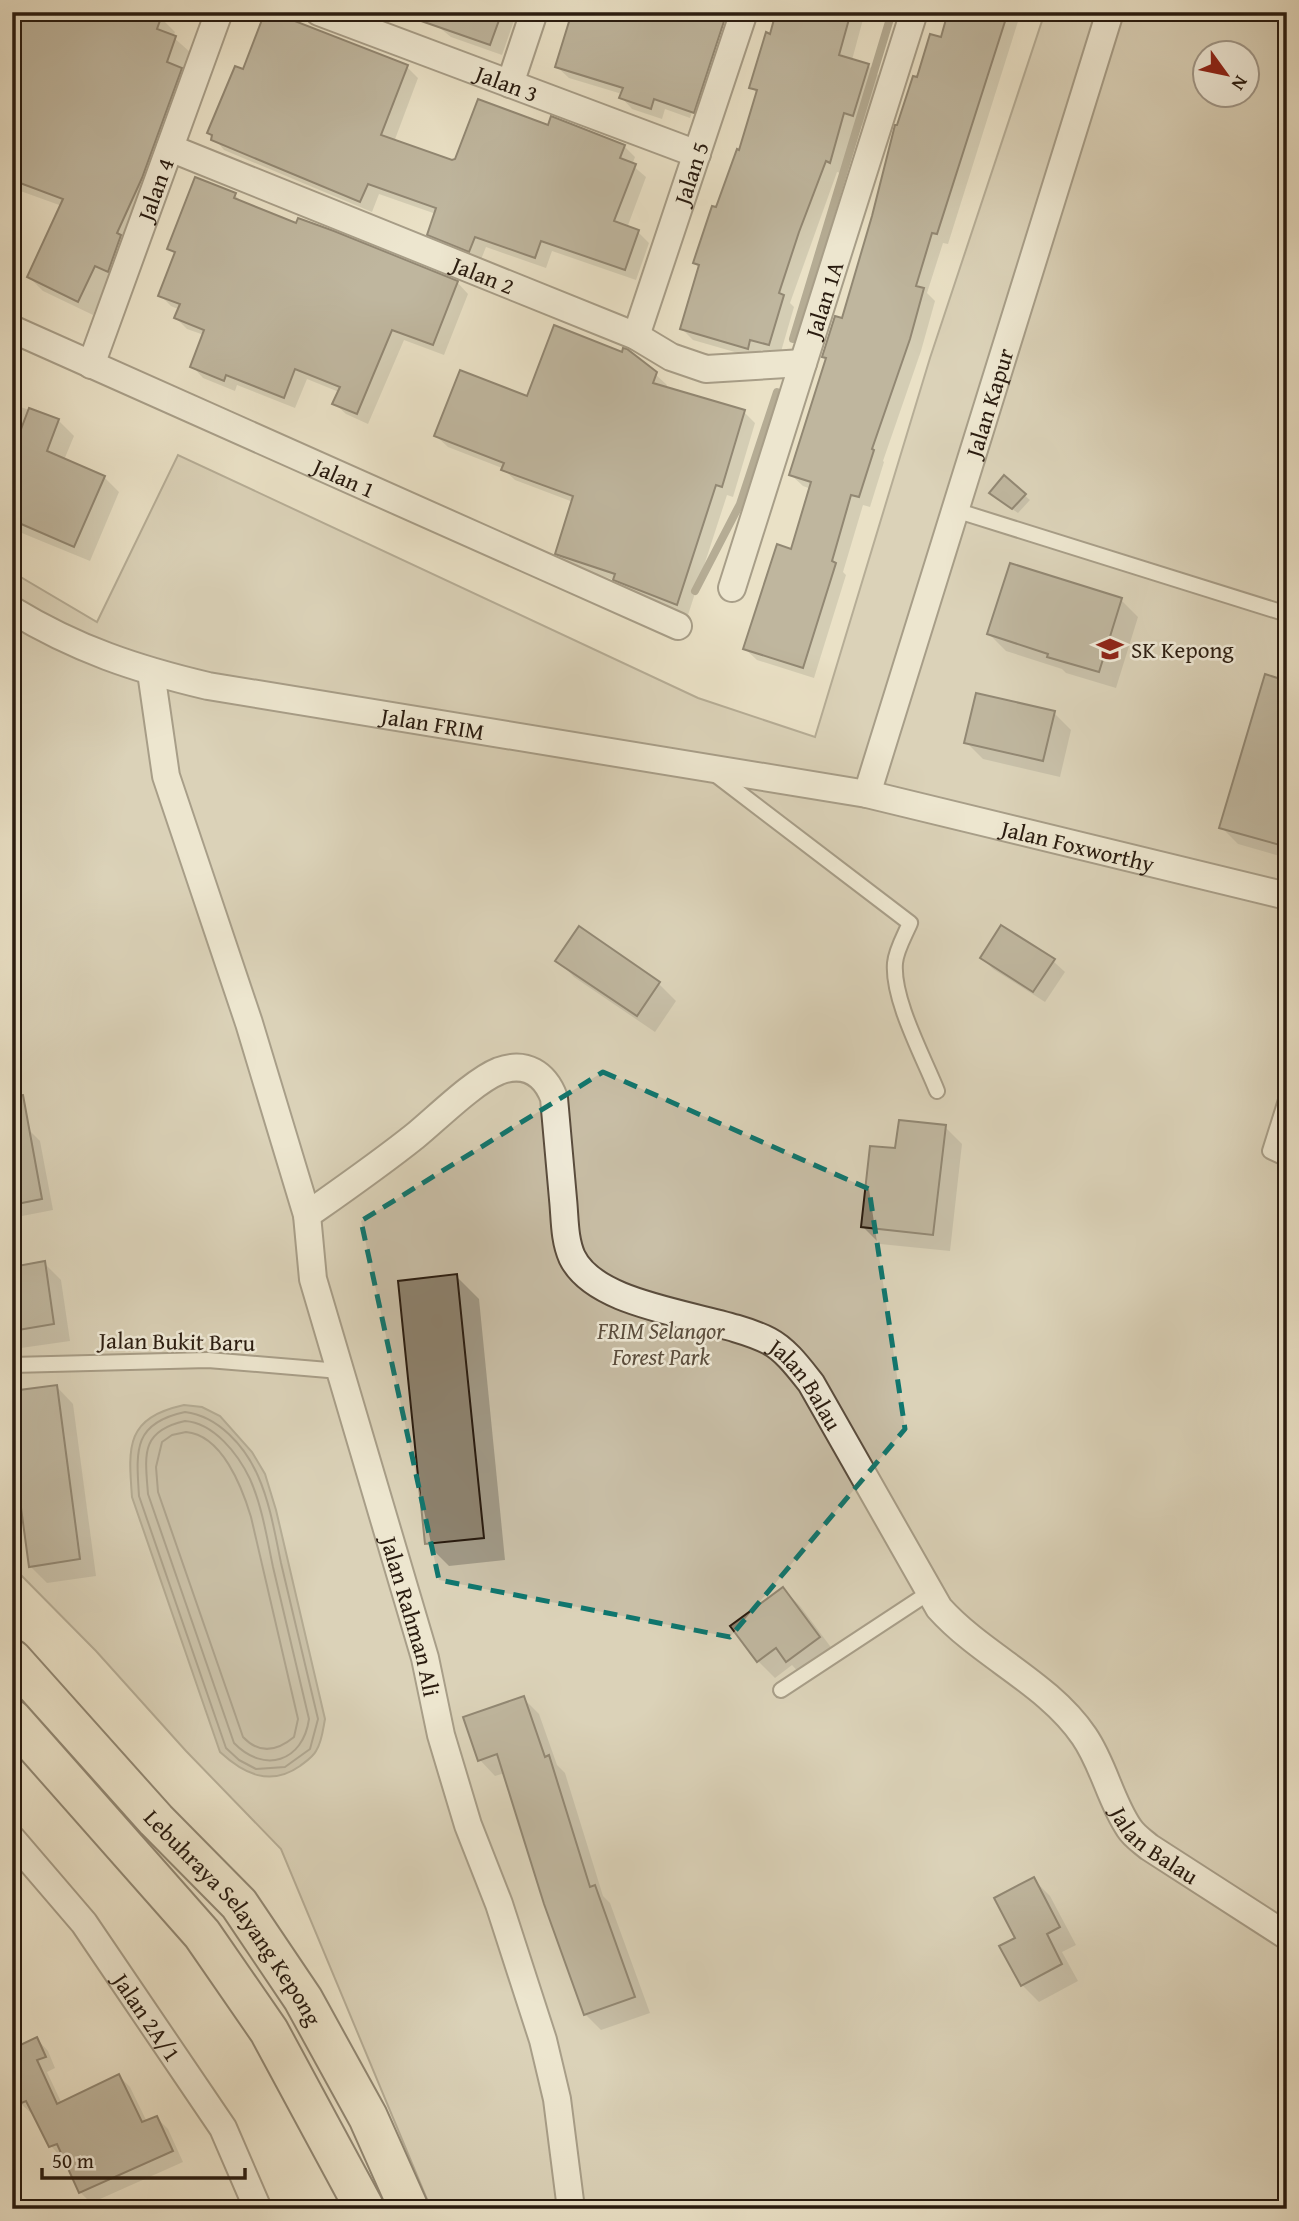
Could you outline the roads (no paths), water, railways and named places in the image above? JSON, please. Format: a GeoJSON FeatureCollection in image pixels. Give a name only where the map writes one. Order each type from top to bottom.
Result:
{"type":"FeatureCollection","features":[{"type":"Feature","properties":{"kind":"main road","name":"Lebuhraya Selayang Kepong"},"geometry":{"type":"LineString","coordinates":[[12,1659],[156,1820],[239,1905],[303,1999],[368,2117],[409,2209]]}},
{"type":"Feature","properties":{"kind":"main road","name":"Lebuhraya Selayang Kepong"},"geometry":{"type":"LineString","coordinates":[[12,1719],[202,1934],[269,2031],[365,2209]]}},
{"type":"Feature","properties":{"kind":"street","name":"Jalan 4"},"geometry":{"type":"LineString","coordinates":[[91,365],[219,12]]}},
{"type":"Feature","properties":{"kind":"street","name":"Jalan 3"},"geometry":{"type":"LineString","coordinates":[[319,12],[698,154]]}},
{"type":"Feature","properties":{"kind":"street"},"geometry":{"type":"LineString","coordinates":[[510,84],[534,12]]}},
{"type":"Feature","properties":{"kind":"street","name":"Jalan 5"},"geometry":{"type":"LineString","coordinates":[[636,336],[744,12]]}},
{"type":"Feature","properties":{"kind":"street","name":"Jalan 1A"},"geometry":{"type":"LineString","coordinates":[[732,588],[914,12]]}},
{"type":"Feature","properties":{"kind":"street","name":"Jalan Kapur"},"geometry":{"type":"LineString","coordinates":[[867,793],[1110,12]]}},
{"type":"Feature","properties":{"kind":"street","name":"Jalan 2"},"geometry":{"type":"LineString","coordinates":[[170,148],[636,336],[671,357],[706,369],[803,363]]}},
{"type":"Feature","properties":{"kind":"street","name":"Jalan 1"},"geometry":{"type":"LineString","coordinates":[[12,329],[678,626]]}},
{"type":"Feature","properties":{"kind":"street","name":"Jalan FRIM"},"geometry":{"type":"LineString","coordinates":[[12,610],[66,640],[151,673],[244,692],[867,793]]}},
{"type":"Feature","properties":{"kind":"street","name":"Jalan Rahman Ali"},"geometry":{"type":"LineString","coordinates":[[151,673],[166,776],[249,1023],[307,1215],[313,1279],[425,1658],[441,1735],[543,2040],[556,2099],[570,2209]]}},
{"type":"Feature","properties":{"kind":"street","name":"Jalan Foxworthy"},"geometry":{"type":"LineString","coordinates":[[867,793],[1287,896]]}},
{"type":"Feature","properties":{"kind":"street","name":"Jalan Balau"},"geometry":{"type":"LineString","coordinates":[[307,1215],[374,1168],[477,1085],[499,1071],[513,1068],[540,1075],[549,1084],[554,1098],[567,1243],[581,1271],[595,1283],[618,1296],[749,1332],[773,1343],[792,1360],[811,1382],[939,1608],[955,1626],[1042,1693],[1084,1736],[1131,1831],[1149,1847],[1287,1936]]}},
{"type":"Feature","properties":{"kind":"street","name":"Jalan 2A/1"},"geometry":{"type":"LineString","coordinates":[[12,1839],[84,1923],[223,2128],[258,2209]]}},
{"type":"Feature","properties":{"kind":"lane"},"geometry":{"type":"LineString","coordinates":[[955,510],[1287,614]]}},
{"type":"Feature","properties":{"kind":"lane"},"geometry":{"type":"LineString","coordinates":[[707,768],[910,923],[895,961],[895,980],[900,1002],[937,1091]]}},
{"type":"Feature","properties":{"kind":"lane"},"geometry":{"type":"LineString","coordinates":[[1287,1097],[1270,1152],[1287,1159]]}},
{"type":"Feature","properties":{"kind":"lane","name":"Jalan Bukit Baru"},"geometry":{"type":"LineString","coordinates":[[12,1365],[208,1360],[340,1371]]}},
{"type":"Feature","properties":{"kind":"lane"},"geometry":{"type":"LineString","coordinates":[[782,1690],[930,1592]]}},
{"type":"Feature","properties":{"kind":"water"},"geometry":{"type":"Polygon","coordinates":[[[184,1405],[202,1407],[220,1416],[252,1452],[265,1474],[276,1510],[325,1719],[320,1744],[313,1755],[300,1766],[278,1776],[268,1777],[248,1772],[220,1752],[132,1497],[130,1463],[135,1436],[141,1426],[151,1418],[184,1405]]]}},
{"type":"Feature","properties":{"kind":"waterway"},"geometry":{"type":"LineString","coordinates":[[793,339],[892,12]]}},
{"type":"Feature","properties":{"kind":"waterway"},"geometry":{"type":"LineString","coordinates":[[695,591],[740,504],[777,392]]}},
{"type":"Feature","properties":{"kind":"place","name":"SK Kepong"},"geometry":{"type":"Point","coordinates":[1110,649]}},
{"type":"Feature","properties":{"kind":"park label","name":"FRIM Selangor Forest Park"},"geometry":{"type":"Point","coordinates":[661,1343]}}]}
